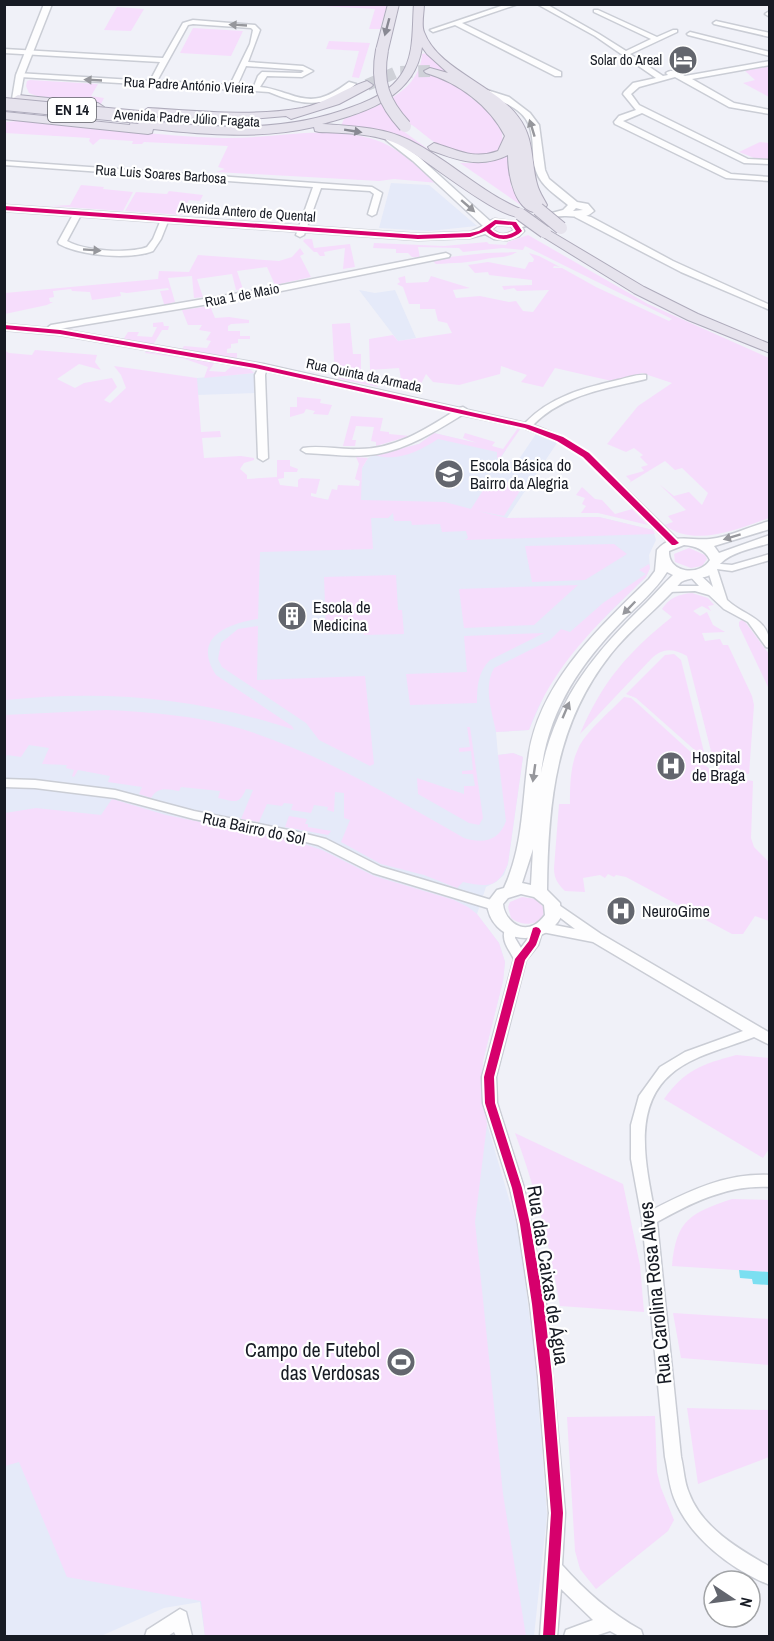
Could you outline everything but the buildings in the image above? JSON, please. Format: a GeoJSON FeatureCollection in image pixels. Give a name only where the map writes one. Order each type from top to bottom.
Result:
{"type":"FeatureCollection","features":[{"type":"Feature","properties":{"kind":"highway"},"geometry":{"type":"LineString","coordinates":[[394,4],[378,67],[378,85],[384,101],[405,126],[500,199],[518,208],[518,218]]}},
{"type":"Feature","properties":{"kind":"highway","name":"Avenida Padre Júlio Fragata"},"geometry":{"type":"LineString","coordinates":[[11,95],[137,120],[216,131],[244,131],[310,124],[353,112],[377,101],[396,87],[410,70],[415,54],[419,4]]}},
{"type":"Feature","properties":{"kind":"highway"},"geometry":{"type":"LineString","coordinates":[[417,30],[431,52],[507,110],[523,135],[531,187],[541,205],[538,209]]}},
{"type":"Feature","properties":{"kind":"highway","name":"Avenida Padre Júlio Fragata"},"geometry":{"type":"LineString","coordinates":[[4,110],[137,120],[232,123],[294,119],[342,107],[369,94],[389,80],[397,68]]}},
{"type":"Feature","properties":{"kind":"highway"},"geometry":{"type":"LineString","coordinates":[[430,71],[448,76],[489,105],[504,120],[514,139],[515,172],[519,187],[530,206],[538,209],[603,259],[686,304],[770,339]]}},
{"type":"Feature","properties":{"kind":"highway"},"geometry":{"type":"LineString","coordinates":[[232,123],[280,118],[335,101],[367,85]]}},
{"type":"Feature","properties":{"kind":"highway"},"geometry":{"type":"LineString","coordinates":[[11,95],[34,100],[179,114],[241,116],[304,111]]}},
{"type":"Feature","properties":{"kind":"highway"},"geometry":{"type":"LineString","coordinates":[[5,117],[221,136],[272,134],[318,128]]}},
{"type":"Feature","properties":{"kind":"highway"},"geometry":{"type":"LineString","coordinates":[[244,131],[259,133],[318,128],[346,130],[405,142],[518,218],[639,290],[684,313],[770,349]]}},
{"type":"Feature","properties":{"kind":"highway"},"geometry":{"type":"LineString","coordinates":[[434,147],[465,159],[486,159],[503,153],[511,136]]}},
{"type":"Feature","properties":{"kind":"street"},"geometry":{"type":"LineString","coordinates":[[5,117],[21,106],[11,95],[48,4]]}},
{"type":"Feature","properties":{"kind":"street"},"geometry":{"type":"LineString","coordinates":[[433,30],[515,4]]}},
{"type":"Feature","properties":{"kind":"street"},"geometry":{"type":"LineString","coordinates":[[540,4],[597,35],[660,77]]}},
{"type":"Feature","properties":{"kind":"street"},"geometry":{"type":"LineString","coordinates":[[596,11],[657,40]]}},
{"type":"Feature","properties":{"kind":"street"},"geometry":{"type":"LineString","coordinates":[[152,83],[185,24],[193,22],[254,26],[257,30],[253,44],[232,88]]}},
{"type":"Feature","properties":{"kind":"street"},"geometry":{"type":"LineString","coordinates":[[456,22],[558,74]]}},
{"type":"Feature","properties":{"kind":"street"},"geometry":{"type":"LineString","coordinates":[[716,23],[770,35]]}},
{"type":"Feature","properties":{"kind":"street"},"geometry":{"type":"LineString","coordinates":[[625,54],[675,31]]}},
{"type":"Feature","properties":{"kind":"street"},"geometry":{"type":"LineString","coordinates":[[690,34],[770,54]]}},
{"type":"Feature","properties":{"kind":"street","name":"Rua Padre António Vieira"},"geometry":{"type":"LineString","coordinates":[[4,51],[164,60]]}},
{"type":"Feature","properties":{"kind":"street"},"geometry":{"type":"LineString","coordinates":[[770,63],[660,77],[630,88],[627,94],[630,100],[642,110],[747,160],[770,162]]}},
{"type":"Feature","properties":{"kind":"street"},"geometry":{"type":"LineString","coordinates":[[242,64],[303,68],[309,71],[307,74],[300,75],[265,74],[257,87],[252,89]]}},
{"type":"Feature","properties":{"kind":"street"},"geometry":{"type":"LineString","coordinates":[[640,64],[682,76],[732,105],[770,112]]}},
{"type":"Feature","properties":{"kind":"street","name":"Rua Padre António Vieira"},"geometry":{"type":"LineString","coordinates":[[20,75],[270,90],[288,98],[321,100],[332,97],[352,84]]}},
{"type":"Feature","properties":{"kind":"street"},"geometry":{"type":"LineString","coordinates":[[487,93],[507,99],[527,115],[534,125],[540,170],[545,180],[573,211],[694,275],[770,308]]}},
{"type":"Feature","properties":{"kind":"street"},"geometry":{"type":"LineString","coordinates":[[642,110],[618,122],[729,176],[770,179]]}},
{"type":"Feature","properties":{"kind":"street"},"geometry":{"type":"LineString","coordinates":[[389,138],[416,159],[488,227],[490,234],[499,237],[517,234],[519,231],[518,218],[588,211],[683,264],[770,302]]}},
{"type":"Feature","properties":{"kind":"street","name":"Rua Luis Soares Barbosa"},"geometry":{"type":"LineString","coordinates":[[4,163],[375,190],[378,193],[372,214]]}},
{"type":"Feature","properties":{"kind":"street"},"geometry":{"type":"LineString","coordinates":[[301,232],[318,185]]}},
{"type":"Feature","properties":{"kind":"street","name":"Avenida Antero de Quental"},"geometry":{"type":"LineString","coordinates":[[4,208],[76,216]]}},
{"type":"Feature","properties":{"kind":"street","name":"Avenida Antero de Quental"},"geometry":{"type":"LineString","coordinates":[[4,214],[76,216],[419,242],[499,237]]}},
{"type":"Feature","properties":{"kind":"street"},"geometry":{"type":"LineString","coordinates":[[76,216],[62,242],[73,249],[134,253],[147,251],[152,248],[163,222]]}},
{"type":"Feature","properties":{"kind":"street","name":"Avenida Antero de Quental"},"geometry":{"type":"LineString","coordinates":[[301,232],[433,237],[470,235],[500,222],[518,218]]}},
{"type":"Feature","properties":{"kind":"street","name":"Rua 1 de Maio"},"geometry":{"type":"LineString","coordinates":[[38,330],[251,294],[446,255]]}},
{"type":"Feature","properties":{"kind":"street","name":"Rua Quinta da Armada"},"geometry":{"type":"LineString","coordinates":[[4,327],[38,330],[263,367],[527,426],[560,439],[586,455],[675,543]]}},
{"type":"Feature","properties":{"kind":"street"},"geometry":{"type":"LineString","coordinates":[[263,367],[260,375],[263,458]]}},
{"type":"Feature","properties":{"kind":"street"},"geometry":{"type":"LineString","coordinates":[[527,426],[536,415],[560,400],[643,377]]}},
{"type":"Feature","properties":{"kind":"street"},"geometry":{"type":"LineString","coordinates":[[306,450],[354,452],[392,448],[415,438],[463,410]]}},
{"type":"Feature","properties":{"kind":"street"},"geometry":{"type":"LineString","coordinates":[[511,890],[523,864],[537,749],[552,706],[577,664],[654,582],[663,561],[663,550],[675,543],[712,543],[770,525]]}},
{"type":"Feature","properties":{"kind":"street"},"geometry":{"type":"LineString","coordinates":[[539,892],[549,764],[558,731],[571,699],[606,650],[676,579],[770,539]]}},
{"type":"Feature","properties":{"kind":"street"},"geometry":{"type":"LineString","coordinates":[[693,542],[707,547],[715,555],[714,564],[722,599]]}},
{"type":"Feature","properties":{"kind":"street"},"geometry":{"type":"LineString","coordinates":[[714,564],[732,568],[770,557]]}},
{"type":"Feature","properties":{"kind":"street"},"geometry":{"type":"LineString","coordinates":[[663,561],[669,568],[689,574],[708,586],[711,592]]}},
{"type":"Feature","properties":{"kind":"street"},"geometry":{"type":"LineString","coordinates":[[668,589],[695,588],[711,592],[722,599],[728,607],[752,620],[770,645]]}},
{"type":"Feature","properties":{"kind":"street","name":"Rua Bairro do Sol"},"geometry":{"type":"LineString","coordinates":[[4,783],[35,784],[115,794],[194,815],[298,836],[322,842],[377,870],[494,905]]}},
{"type":"Feature","properties":{"kind":"street"},"geometry":{"type":"LineString","coordinates":[[596,937],[540,930],[519,932],[510,930],[497,919],[494,905],[503,893],[511,890],[530,889],[539,892],[547,896],[553,906],[596,937],[770,1040]]}},
{"type":"Feature","properties":{"kind":"street"},"geometry":{"type":"LineString","coordinates":[[540,930],[553,917],[553,906]]}},
{"type":"Feature","properties":{"kind":"street"},"geometry":{"type":"LineString","coordinates":[[510,930],[509,938],[520,959]]}},
{"type":"Feature","properties":{"kind":"street","name":"Rua das Caixas de Água"},"geometry":{"type":"LineString","coordinates":[[540,930],[530,948],[520,959],[489,1077],[490,1103],[517,1188],[538,1304],[557,1513],[549,1636]]}},
{"type":"Feature","properties":{"kind":"street","name":"Rua Carolina Rosa Alves"},"geometry":{"type":"LineString","coordinates":[[754,1032],[677,1063],[660,1076],[646,1096],[636,1142],[649,1219],[673,1457],[681,1495],[692,1517],[709,1537],[728,1552],[770,1577]]}},
{"type":"Feature","properties":{"kind":"street"},"geometry":{"type":"LineString","coordinates":[[649,1219],[719,1185],[735,1181],[770,1180]]}},
{"type":"Feature","properties":{"kind":"street"},"geometry":{"type":"LineString","coordinates":[[554,1568],[582,1599],[609,1623],[635,1636]]}},
{"type":"Feature","properties":{"kind":"street"},"geometry":{"type":"LineString","coordinates":[[153,1636],[180,1618],[184,1636]]}},
{"type":"Feature","properties":{"kind":"street"},"geometry":{"type":"LineString","coordinates":[[572,1636],[609,1623]]}},
{"type":"Feature","properties":{"kind":"shaded area"},"geometry":{"type":"Polygon","coordinates":[[[306,5],[387,5],[380,29],[369,29],[375,9],[306,5]]]}},
{"type":"Feature","properties":{"kind":"shaded area"},"geometry":{"type":"Polygon","coordinates":[[[117,7],[144,9],[131,31],[104,30],[117,7]]]}},
{"type":"Feature","properties":{"kind":"shaded area"},"geometry":{"type":"Polygon","coordinates":[[[193,28],[243,31],[231,56],[180,53],[193,28]]]}},
{"type":"Feature","properties":{"kind":"shaded area"},"geometry":{"type":"Polygon","coordinates":[[[329,41],[370,43],[359,78],[352,77],[359,51],[326,49],[329,41]]]}},
{"type":"Feature","properties":{"kind":"shaded area"},"geometry":{"type":"Polygon","coordinates":[[[427,53],[447,72],[431,69],[456,85],[491,114],[502,133],[503,144],[491,154],[466,155],[450,151],[439,145],[412,125],[399,128],[466,177],[406,142],[341,126],[344,119],[381,104],[404,89],[419,68],[422,54],[427,53]]]}},
{"type":"Feature","properties":{"kind":"shaded area"},"geometry":{"type":"Polygon","coordinates":[[[770,66],[769,97],[743,83],[755,80],[744,70],[770,66]]]}},
{"type":"Feature","properties":{"kind":"shaded area"},"geometry":{"type":"Polygon","coordinates":[[[27,81],[98,84],[91,96],[104,98],[101,104],[37,96],[29,93],[26,86],[27,81]]]}},
{"type":"Feature","properties":{"kind":"shaded area"},"geometry":{"type":"Polygon","coordinates":[[[18,121],[197,137],[241,138],[312,133],[347,134],[385,144],[404,155],[438,183],[394,179],[379,181],[216,172],[225,169],[218,167],[228,146],[144,142],[132,144],[133,141],[100,139],[93,145],[89,141],[90,138],[5,133],[5,122],[18,121]]]}},
{"type":"Feature","properties":{"kind":"shaded area"},"geometry":{"type":"Polygon","coordinates":[[[760,142],[769,143],[769,159],[757,159],[739,152],[760,142]]]}},
{"type":"Feature","properties":{"kind":"shaded area"},"geometry":{"type":"Polygon","coordinates":[[[509,156],[511,186],[531,212],[460,163],[486,163],[509,156]]]}},
{"type":"Feature","properties":{"kind":"shaded area"},"geometry":{"type":"Polygon","coordinates":[[[391,183],[429,185],[477,226],[429,231],[379,228],[391,183]]]}},
{"type":"Feature","properties":{"kind":"shaded area"},"geometry":{"type":"Polygon","coordinates":[[[81,185],[133,192],[123,211],[51,206],[70,205],[81,185]]]}},
{"type":"Feature","properties":{"kind":"shaded area"},"geometry":{"type":"Polygon","coordinates":[[[169,191],[203,195],[200,201],[189,200],[181,215],[125,211],[136,192],[167,194],[169,191]]]}},
{"type":"Feature","properties":{"kind":"shaded area"},"geometry":{"type":"Polygon","coordinates":[[[528,235],[648,304],[769,358],[769,518],[730,531],[703,536],[676,532],[664,525],[673,522],[668,516],[686,510],[659,484],[674,496],[689,492],[702,505],[708,493],[682,468],[675,470],[665,461],[629,483],[631,481],[626,476],[644,471],[641,467],[648,465],[640,457],[643,455],[634,448],[626,452],[607,444],[638,406],[672,383],[642,373],[616,382],[555,368],[543,387],[521,382],[527,375],[501,366],[500,374],[459,385],[433,382],[426,374],[421,384],[416,383],[414,387],[402,385],[399,368],[370,370],[369,339],[393,335],[398,341],[452,333],[447,323],[438,321],[435,309],[420,309],[420,304],[409,304],[403,287],[397,284],[400,282],[398,278],[405,276],[406,283],[428,282],[431,276],[470,288],[453,290],[456,298],[480,296],[509,302],[516,301],[523,311],[533,312],[549,290],[517,291],[514,288],[504,290],[502,286],[532,285],[532,280],[489,275],[488,272],[475,273],[468,265],[488,262],[525,269],[534,259],[529,253],[560,267],[554,266],[553,268],[562,268],[596,287],[669,321],[672,319],[525,246],[523,250],[503,248],[463,252],[459,248],[418,247],[420,258],[412,257],[408,253],[396,253],[396,249],[373,248],[374,243],[444,246],[487,242],[506,245],[508,242],[528,235]]]}},
{"type":"Feature","properties":{"kind":"shaded area"},"geometry":{"type":"Polygon","coordinates":[[[312,239],[314,248],[350,244],[355,267],[343,269],[345,248],[324,252],[325,256],[320,256],[303,241],[312,239]]]}},
{"type":"Feature","properties":{"kind":"shaded area"},"geometry":{"type":"Polygon","coordinates":[[[300,248],[304,254],[300,256],[311,277],[275,285],[267,267],[237,271],[243,289],[236,290],[232,274],[197,279],[203,297],[194,298],[192,276],[168,278],[175,302],[171,303],[172,306],[165,307],[160,291],[169,290],[168,288],[120,292],[121,296],[92,300],[90,292],[72,291],[71,289],[53,291],[54,297],[49,298],[50,302],[53,302],[47,305],[5,314],[5,293],[158,279],[159,271],[189,272],[198,255],[279,261],[292,257],[300,248]]]}},
{"type":"Feature","properties":{"kind":"shaded area"},"geometry":{"type":"Polygon","coordinates":[[[517,252],[461,263],[436,264],[431,259],[486,253],[517,252]]]}},
{"type":"Feature","properties":{"kind":"shaded area"},"geometry":{"type":"Polygon","coordinates":[[[359,290],[375,293],[395,290],[416,338],[398,341],[359,290]]]}},
{"type":"Feature","properties":{"kind":"shaded area"},"geometry":{"type":"Polygon","coordinates":[[[210,306],[215,318],[229,317],[249,320],[249,323],[228,326],[228,331],[240,331],[240,336],[250,336],[250,339],[238,339],[238,343],[231,344],[231,348],[227,349],[227,353],[237,353],[237,359],[182,349],[184,346],[207,348],[211,341],[206,340],[211,332],[199,330],[202,325],[188,325],[182,310],[210,306]]]}},
{"type":"Feature","properties":{"kind":"shaded area"},"geometry":{"type":"Polygon","coordinates":[[[163,322],[164,326],[169,326],[168,330],[162,330],[153,345],[123,340],[128,332],[139,332],[137,336],[152,337],[157,327],[153,327],[153,323],[163,322]]]}},
{"type":"Feature","properties":{"kind":"shaded area"},"geometry":{"type":"Polygon","coordinates":[[[350,323],[353,354],[361,354],[361,376],[371,377],[371,373],[376,373],[378,387],[335,378],[332,324],[350,323]]]}},
{"type":"Feature","properties":{"kind":"shaded area"},"geometry":{"type":"Polygon","coordinates":[[[4,350],[9,353],[32,355],[35,350],[97,355],[95,362],[101,370],[79,364],[57,379],[75,388],[84,383],[112,378],[117,387],[104,400],[110,403],[126,388],[121,375],[114,366],[197,378],[201,432],[220,431],[221,437],[202,438],[204,458],[241,456],[254,458],[244,463],[240,469],[247,475],[247,479],[277,477],[277,460],[290,460],[290,466],[298,469],[297,472],[284,472],[284,478],[278,479],[280,485],[298,487],[298,480],[301,478],[320,479],[316,494],[311,493],[311,496],[328,500],[332,489],[337,490],[338,485],[359,486],[360,481],[355,479],[359,464],[356,457],[368,458],[362,468],[361,500],[445,502],[471,509],[491,478],[523,486],[504,516],[478,511],[507,518],[599,517],[653,530],[655,534],[465,540],[468,538],[466,531],[442,532],[440,524],[412,525],[411,521],[394,521],[393,513],[388,518],[371,518],[373,549],[260,552],[258,619],[224,629],[216,635],[210,642],[208,651],[210,662],[216,675],[292,726],[294,730],[222,710],[151,699],[79,696],[5,700],[4,350]]]}},
{"type":"Feature","properties":{"kind":"shaded area"},"geometry":{"type":"Polygon","coordinates":[[[147,350],[215,362],[209,371],[225,372],[232,366],[250,369],[254,373],[204,378],[208,367],[182,358],[145,353],[147,350]]]}},
{"type":"Feature","properties":{"kind":"shaded area"},"geometry":{"type":"Polygon","coordinates":[[[254,373],[256,393],[197,395],[197,378],[254,373]]]}},
{"type":"Feature","properties":{"kind":"shaded area"},"geometry":{"type":"Polygon","coordinates":[[[297,397],[321,399],[320,403],[332,405],[328,415],[313,414],[315,411],[306,409],[304,413],[290,417],[290,407],[297,407],[297,397]]]}},
{"type":"Feature","properties":{"kind":"shaded area"},"geometry":{"type":"Polygon","coordinates":[[[351,416],[383,418],[380,431],[410,436],[376,446],[376,442],[371,441],[374,427],[356,426],[352,440],[356,440],[355,446],[343,446],[351,416]]]}},
{"type":"Feature","properties":{"kind":"shaded area"},"geometry":{"type":"Polygon","coordinates":[[[518,428],[521,428],[500,458],[497,458],[497,452],[438,439],[407,455],[383,457],[374,455],[419,444],[434,433],[477,443],[463,438],[465,433],[495,442],[492,446],[503,449],[518,428]]]}},
{"type":"Feature","properties":{"kind":"shaded area"},"geometry":{"type":"Polygon","coordinates":[[[434,433],[506,450],[500,459],[512,462],[515,458],[519,459],[536,434],[557,443],[507,518],[599,517],[653,530],[656,540],[649,555],[650,568],[646,577],[585,637],[564,662],[546,691],[529,730],[496,732],[498,755],[513,753],[523,757],[508,864],[504,875],[486,887],[477,914],[499,943],[505,962],[503,981],[483,1061],[481,1090],[487,1124],[519,1233],[535,1360],[547,1515],[534,1636],[205,1636],[200,1602],[164,1608],[101,1636],[5,1636],[5,581],[266,484],[317,498],[352,503],[360,500],[362,468],[368,458],[419,444],[434,433]]]}},
{"type":"Feature","properties":{"kind":"shaded area"},"geometry":{"type":"Polygon","coordinates":[[[582,487],[595,499],[602,500],[615,514],[632,509],[648,525],[598,513],[581,513],[586,506],[582,504],[585,498],[576,495],[582,487]]]}},
{"type":"Feature","properties":{"kind":"shaded area"},"geometry":{"type":"Polygon","coordinates":[[[614,544],[627,554],[585,580],[532,582],[525,546],[614,544]]]}},
{"type":"Feature","properties":{"kind":"shaded area"},"geometry":{"type":"Polygon","coordinates":[[[689,548],[705,555],[707,559],[702,566],[691,568],[675,562],[674,554],[689,548]]]}},
{"type":"Feature","properties":{"kind":"shaded area"},"geometry":{"type":"Polygon","coordinates":[[[649,564],[650,568],[646,577],[594,629],[563,666],[550,686],[529,730],[496,732],[489,691],[494,668],[550,640],[561,629],[570,632],[603,603],[646,574],[639,570],[649,564]]]}},
{"type":"Feature","properties":{"kind":"shaded area"},"geometry":{"type":"Polygon","coordinates":[[[396,575],[398,610],[402,610],[404,634],[364,635],[363,631],[326,632],[324,577],[396,575]]]}},
{"type":"Feature","properties":{"kind":"shaded area"},"geometry":{"type":"Polygon","coordinates":[[[578,585],[534,625],[464,628],[459,589],[578,585]]]}},
{"type":"Feature","properties":{"kind":"shaded area"},"geometry":{"type":"Polygon","coordinates":[[[692,593],[708,598],[714,605],[708,606],[711,611],[702,606],[693,611],[700,616],[707,612],[713,625],[725,632],[702,633],[705,641],[720,639],[723,645],[728,645],[752,696],[754,705],[749,774],[724,772],[715,767],[687,656],[677,652],[664,651],[651,659],[580,734],[597,699],[618,669],[642,643],[672,617],[662,609],[665,605],[675,597],[692,593]]]}},
{"type":"Feature","properties":{"kind":"shaded area"},"geometry":{"type":"Polygon","coordinates":[[[743,619],[769,654],[769,689],[739,626],[739,622],[743,619]]]}},
{"type":"Feature","properties":{"kind":"shaded area"},"geometry":{"type":"Polygon","coordinates":[[[258,626],[257,680],[365,676],[374,764],[370,766],[319,740],[306,723],[222,667],[218,659],[221,643],[238,629],[258,626]]]}},
{"type":"Feature","properties":{"kind":"shaded area"},"geometry":{"type":"Polygon","coordinates":[[[544,633],[490,660],[479,680],[477,703],[410,705],[406,674],[467,672],[464,636],[544,633]]]}},
{"type":"Feature","properties":{"kind":"shaded area"},"geometry":{"type":"Polygon","coordinates":[[[674,654],[681,660],[706,760],[636,698],[626,694],[665,655],[674,654]]]}},
{"type":"Feature","properties":{"kind":"shaded area"},"geometry":{"type":"Polygon","coordinates":[[[624,697],[631,698],[716,775],[753,781],[751,838],[754,847],[769,862],[769,921],[755,916],[743,934],[732,934],[626,877],[616,875],[614,877],[608,874],[605,878],[600,875],[583,878],[585,892],[565,891],[558,884],[554,868],[559,804],[570,804],[571,776],[575,756],[581,742],[624,697]]]}},
{"type":"Feature","properties":{"kind":"shaded area"},"geometry":{"type":"Polygon","coordinates":[[[106,710],[192,718],[242,729],[272,739],[356,778],[464,838],[478,841],[495,837],[506,821],[498,755],[513,753],[523,757],[508,863],[496,882],[479,885],[463,882],[457,888],[424,875],[381,864],[341,842],[350,820],[344,818],[344,793],[335,792],[334,812],[327,810],[328,807],[314,805],[311,813],[291,810],[293,804],[284,803],[282,806],[267,804],[259,822],[241,819],[253,790],[246,789],[241,798],[235,801],[218,798],[220,791],[181,787],[179,791],[160,790],[151,798],[139,794],[142,787],[108,782],[110,776],[78,770],[74,777],[72,776],[74,770],[66,768],[67,765],[42,764],[49,748],[29,745],[21,757],[7,755],[5,758],[5,715],[106,710]]]}},
{"type":"Feature","properties":{"kind":"shaded area"},"geometry":{"type":"Polygon","coordinates":[[[467,727],[470,727],[483,818],[479,825],[469,823],[418,794],[417,778],[464,794],[464,786],[475,786],[473,774],[462,774],[462,771],[473,770],[471,751],[459,752],[459,748],[470,747],[467,727]]]}},
{"type":"Feature","properties":{"kind":"shaded area"},"geometry":{"type":"Polygon","coordinates":[[[112,799],[166,815],[294,841],[322,850],[374,876],[454,900],[468,907],[477,914],[499,943],[505,962],[503,981],[483,1061],[481,1090],[487,1124],[475,1222],[503,1494],[526,1636],[205,1636],[201,1601],[67,1577],[19,1462],[5,1466],[5,813],[36,808],[101,815],[112,799]]]}},
{"type":"Feature","properties":{"kind":"shaded area"},"geometry":{"type":"Polygon","coordinates":[[[289,816],[307,819],[305,824],[308,824],[308,827],[331,831],[328,835],[285,827],[289,816]]]}},
{"type":"Feature","properties":{"kind":"shaded area"},"geometry":{"type":"Polygon","coordinates":[[[522,897],[536,899],[544,908],[541,919],[537,922],[527,924],[511,918],[508,907],[510,902],[522,897]]]}},
{"type":"Feature","properties":{"kind":"shaded area"},"geometry":{"type":"Polygon","coordinates":[[[736,1055],[769,1058],[769,1149],[763,1158],[664,1099],[679,1081],[695,1069],[736,1055]]]}},
{"type":"Feature","properties":{"kind":"shaded area"},"geometry":{"type":"Polygon","coordinates":[[[515,1133],[623,1184],[640,1265],[644,1312],[560,1306],[542,1218],[515,1133]]]}},
{"type":"Feature","properties":{"kind":"shaded area"},"geometry":{"type":"Polygon","coordinates":[[[732,1199],[769,1200],[769,1277],[768,1272],[672,1266],[677,1238],[688,1220],[705,1209],[732,1199]]]}},
{"type":"Feature","properties":{"kind":"shaded area"},"geometry":{"type":"Polygon","coordinates":[[[673,1313],[769,1319],[769,1365],[681,1358],[673,1313]]]}},
{"type":"Feature","properties":{"kind":"shaded area"},"geometry":{"type":"Polygon","coordinates":[[[687,1408],[769,1410],[769,1457],[698,1484],[687,1408]]]}},
{"type":"Feature","properties":{"kind":"shaded area"},"geometry":{"type":"Polygon","coordinates":[[[655,1416],[657,1472],[674,1520],[668,1531],[596,1589],[580,1569],[575,1551],[567,1417],[655,1416]]]}},
{"type":"Feature","properties":{"kind":"water"},"geometry":{"type":"Polygon","coordinates":[[[739,1270],[769,1272],[769,1285],[753,1284],[752,1279],[740,1278],[739,1270]]]}},
{"type":"Feature","properties":{"kind":"tunnel"},"geometry":{"type":"LineString","coordinates":[[367,85],[397,72],[430,71]]}},
{"type":"Feature","properties":{"kind":"cycle path"},"geometry":{"type":"LineString","coordinates":[[4,208],[418,237],[470,235],[481,232],[495,222],[514,223],[519,231],[502,238],[493,235],[487,229]]}},
{"type":"Feature","properties":{"kind":"cycle path"},"geometry":{"type":"LineString","coordinates":[[4,327],[60,332],[255,366],[527,426],[560,439],[586,455],[675,543]]}},
{"type":"Feature","properties":{"kind":"cycle path"},"geometry":{"type":"LineString","coordinates":[[536,931],[533,942],[520,959],[489,1077],[490,1103],[517,1188],[525,1224],[538,1304],[546,1376],[557,1513],[549,1636]]}},
{"type":"Feature","properties":{"kind":"place","name":"Solar do Areal"},"geometry":{"type":"Point","coordinates":[683,60]}},
{"type":"Feature","properties":{"kind":"place","name":"Escola Básica do Bairro da Alegria"},"geometry":{"type":"Point","coordinates":[449,474]}},
{"type":"Feature","properties":{"kind":"place","name":"Escola de Medicina"},"geometry":{"type":"Point","coordinates":[292,616]}},
{"type":"Feature","properties":{"kind":"place","name":"Hospital de Braga"},"geometry":{"type":"Point","coordinates":[671,766]}},
{"type":"Feature","properties":{"kind":"place","name":"NeuroGime"},"geometry":{"type":"Point","coordinates":[621,911]}},
{"type":"Feature","properties":{"kind":"place","name":"Campo de Futebol das Verdosas"},"geometry":{"type":"Point","coordinates":[401,1362]}}]}
